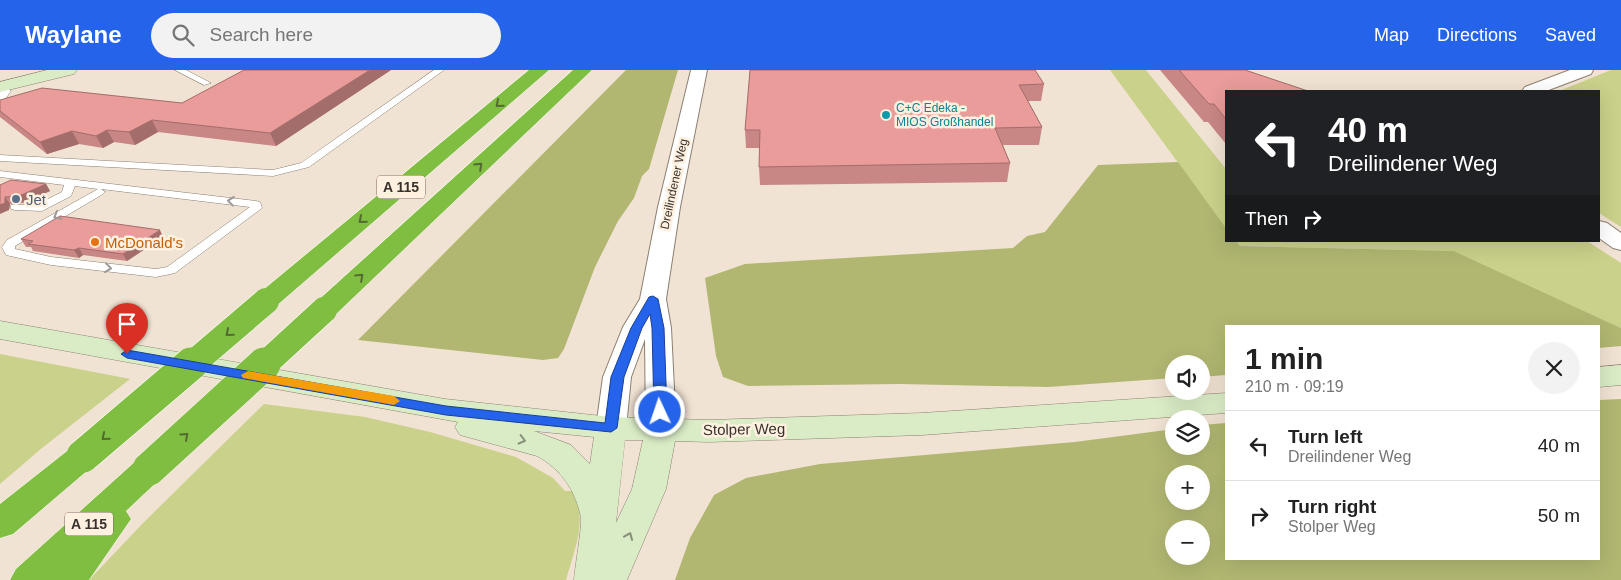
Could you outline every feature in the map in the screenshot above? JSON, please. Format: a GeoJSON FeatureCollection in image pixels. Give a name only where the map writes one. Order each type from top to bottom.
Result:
{"type":"FeatureCollection","features":[{"type":"Feature","properties":{"kind":"highway","name":"A 115"},"geometry":{"type":"LineString","coordinates":[[0,524],[540,70]]}},
{"type":"Feature","properties":{"kind":"highway","name":"A 115"},"geometry":{"type":"LineString","coordinates":[[28,580],[583,70]]}},
{"type":"Feature","properties":{"kind":"highway"},"geometry":{"type":"LineString","coordinates":[[68,580],[149,468]]}},
{"type":"Feature","properties":{"kind":"highway"},"geometry":{"type":"LineString","coordinates":[[0,515],[46,486]]}},
{"type":"Feature","properties":{"kind":"street"},"geometry":{"type":"LineString","coordinates":[[1,91],[68,70]]}},
{"type":"Feature","properties":{"kind":"street","name":"Dreilindener Weg"},"geometry":{"type":"LineString","coordinates":[[661,429],[658,328],[653,299],[669,208],[699,70]]}},
{"type":"Feature","properties":{"kind":"street"},"geometry":{"type":"LineString","coordinates":[[1534,90],[1585,70]]}},
{"type":"Feature","properties":{"kind":"street"},"geometry":{"type":"LineString","coordinates":[[1600,229],[1621,243]]}},
{"type":"Feature","properties":{"kind":"street","name":"Dreilindener Weg"},"geometry":{"type":"LineString","coordinates":[[611,428],[618,377],[636,328],[653,299]]}},
{"type":"Feature","properties":{"kind":"street","name":"Stolper Weg"},"geometry":{"type":"LineString","coordinates":[[0,330],[446,410],[611,428],[709,431],[922,424],[1225,403]]}},
{"type":"Feature","properties":{"kind":"street"},"geometry":{"type":"LineString","coordinates":[[1600,377],[1621,375]]}},
{"type":"Feature","properties":{"kind":"street"},"geometry":{"type":"LineString","coordinates":[[446,410],[464,425],[544,445],[568,460],[587,489],[599,520]]}},
{"type":"Feature","properties":{"kind":"street"},"geometry":{"type":"LineString","coordinates":[[593,580],[611,428]]}},
{"type":"Feature","properties":{"kind":"street"},"geometry":{"type":"LineString","coordinates":[[608,580],[650,489],[661,429]]}},
{"type":"Feature","properties":{"kind":"lane"},"geometry":{"type":"LineString","coordinates":[[179,70],[207,83]]}},
{"type":"Feature","properties":{"kind":"lane"},"geometry":{"type":"LineString","coordinates":[[0,158],[273,173],[287,171],[304,165],[440,70]]}},
{"type":"Feature","properties":{"kind":"lane"},"geometry":{"type":"LineString","coordinates":[[0,174],[72,181],[97,189],[117,186],[256,204],[256,208],[171,270],[156,274],[51,261],[10,252],[8,248],[11,243],[97,189]]}},
{"type":"Feature","properties":{"kind":"lane"},"geometry":{"type":"LineString","coordinates":[[9,185],[23,176]]}},
{"type":"Feature","properties":{"kind":"lane"},"geometry":{"type":"LineString","coordinates":[[15,207],[38,209],[66,194],[72,181]]}},
{"type":"Feature","properties":{"kind":"green space"},"geometry":{"type":"Polygon","coordinates":[[[626,70],[678,70],[649,169],[642,176],[634,198],[618,221],[595,267],[564,349],[558,358],[543,360],[358,340],[626,70]]]}},
{"type":"Feature","properties":{"kind":"green space"},"geometry":{"type":"Polygon","coordinates":[[[1110,70],[1146,70],[1225,168],[1225,227],[1110,70]]]}},
{"type":"Feature","properties":{"kind":"green space"},"geometry":{"type":"Polygon","coordinates":[[[1611,70],[1621,70],[1621,227],[1600,214],[1600,90],[1561,90],[1611,70]]]}},
{"type":"Feature","properties":{"kind":"green space"},"geometry":{"type":"Polygon","coordinates":[[[1178,162],[1225,227],[1225,242],[1237,242],[1240,246],[1454,251],[1621,328],[1621,346],[1600,348],[1600,325],[1225,325],[1225,375],[1210,376],[1210,355],[1165,355],[1165,379],[1048,387],[899,384],[748,386],[723,377],[716,356],[705,278],[745,264],[1013,248],[1027,236],[1045,232],[1098,165],[1178,162]]]}},
{"type":"Feature","properties":{"kind":"green space"},"geometry":{"type":"Polygon","coordinates":[[[1237,242],[1589,242],[1621,263],[1621,328],[1454,251],[1240,246],[1237,242]]]}},
{"type":"Feature","properties":{"kind":"green space"},"geometry":{"type":"Polygon","coordinates":[[[0,354],[130,379],[42,448],[0,484],[0,354]]]}},
{"type":"Feature","properties":{"kind":"green space"},"geometry":{"type":"Polygon","coordinates":[[[1621,399],[1621,580],[675,580],[690,538],[714,495],[746,478],[820,464],[1075,442],[1165,430],[1165,455],[1210,455],[1210,424],[1225,423],[1225,560],[1600,560],[1600,400],[1621,399]]]}},
{"type":"Feature","properties":{"kind":"green space"},"geometry":{"type":"Polygon","coordinates":[[[264,404],[365,417],[430,432],[516,457],[553,478],[565,491],[574,491],[580,514],[576,546],[566,580],[89,580],[144,522],[264,404]]]}},
{"type":"Feature","properties":{"kind":"building"},"geometry":{"type":"Polygon","coordinates":[[[244,70],[370,70],[270,133],[152,120],[129,132],[107,130],[96,136],[72,131],[40,142],[0,111],[0,100],[42,88],[182,103],[244,70]]]}},
{"type":"Feature","properties":{"kind":"building","name":"C+C Edeka - MIOS Großhandel"},"geometry":{"type":"Polygon","coordinates":[[[750,70],[1035,70],[1044,84],[1019,85],[1042,127],[995,128],[1010,163],[759,167],[760,130],[745,130],[750,70]]]}},
{"type":"Feature","properties":{"kind":"building"},"geometry":{"type":"Polygon","coordinates":[[[1179,70],[1245,70],[1305,90],[1225,90],[1225,118],[1214,104],[1209,104],[1179,70]]]}},
{"type":"Feature","properties":{"kind":"building"},"geometry":{"type":"Polygon","coordinates":[[[11,180],[46,184],[19,196],[5,197],[5,203],[0,205],[0,185],[11,180]]]}},
{"type":"Feature","properties":{"kind":"building","name":"McDonald's"},"geometry":{"type":"Polygon","coordinates":[[[60,216],[160,230],[123,254],[28,244],[33,241],[21,239],[60,216]]]}},
{"type":"Feature","properties":{"kind":"slow traffic"},"geometry":{"type":"LineString","coordinates":[[248,375],[394,401]]}},
{"type":"Feature","properties":{"kind":"place","name":"C+C Edeka - MIOS Großhandel"},"geometry":{"type":"Point","coordinates":[886,115]}},
{"type":"Feature","properties":{"kind":"place","name":"Jet"},"geometry":{"type":"Point","coordinates":[16,199]}},
{"type":"Feature","properties":{"kind":"place","name":"McDonald's"},"geometry":{"type":"Point","coordinates":[95,242]}},
{"type":"Feature","properties":{"kind":"route"},"geometry":{"type":"LineString","coordinates":[[127,354],[446,410],[611,428],[618,377],[627,349],[636,328],[653,299],[658,328],[660,412]]}}]}
